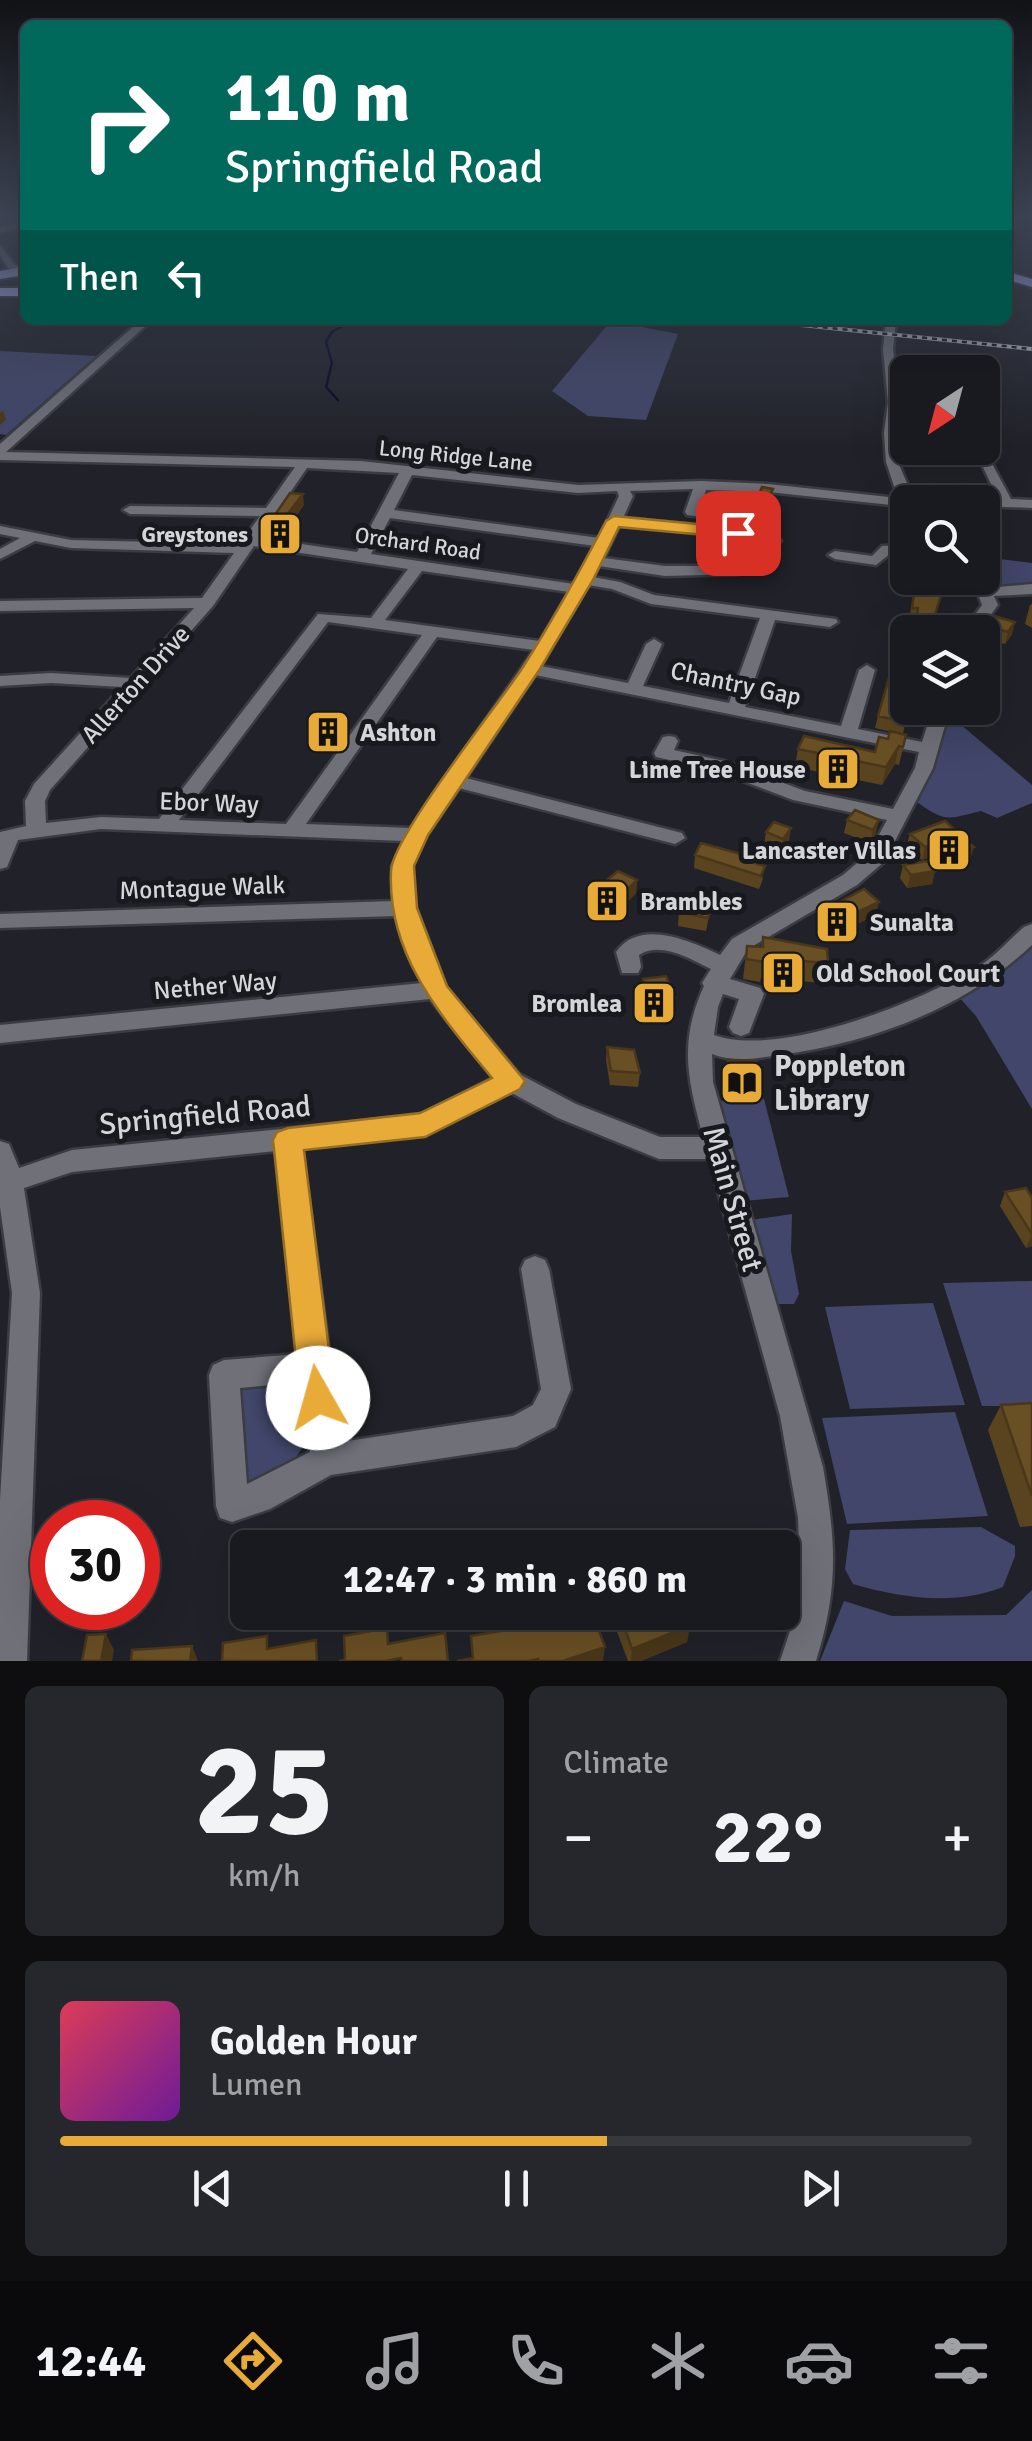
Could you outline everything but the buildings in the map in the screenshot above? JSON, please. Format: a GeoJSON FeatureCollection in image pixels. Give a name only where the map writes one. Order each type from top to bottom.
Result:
{"type":"FeatureCollection","features":[{"type":"Feature","properties":{"kind":"street"},"geometry":{"type":"LineString","coordinates":[[0,454],[142,325]]}},
{"type":"Feature","properties":{"kind":"street"},"geometry":{"type":"LineString","coordinates":[[891,325],[892,462],[900,485]]}},
{"type":"Feature","properties":{"kind":"street","name":"Long Ridge Lane"},"geometry":{"type":"LineString","coordinates":[[0,454],[408,469],[578,489],[702,485],[768,488],[890,502]]}},
{"type":"Feature","properties":{"kind":"street","name":"Allerton Drive"},"geometry":{"type":"LineString","coordinates":[[36,830],[35,801],[41,788],[207,603],[304,464]]}},
{"type":"Feature","properties":{"kind":"street"},"geometry":{"type":"LineString","coordinates":[[988,465],[1006,502]]}},
{"type":"Feature","properties":{"kind":"street"},"geometry":{"type":"LineString","coordinates":[[362,557],[408,469]]}},
{"type":"Feature","properties":{"kind":"street"},"geometry":{"type":"LineString","coordinates":[[702,485],[692,512],[742,518]]}},
{"type":"Feature","properties":{"kind":"street"},"geometry":{"type":"LineString","coordinates":[[622,489],[626,496],[614,521],[531,669],[417,835],[402,866],[405,908],[436,990],[510,1081],[567,1111],[659,1148],[718,1148]]}},
{"type":"Feature","properties":{"kind":"street"},"geometry":{"type":"LineString","coordinates":[[1000,502],[1032,504]]}},
{"type":"Feature","properties":{"kind":"street"},"geometry":{"type":"LineString","coordinates":[[130,510],[268,512]]}},
{"type":"Feature","properties":{"kind":"street"},"geometry":{"type":"LineString","coordinates":[[387,513],[590,568],[740,570]]}},
{"type":"Feature","properties":{"kind":"street"},"geometry":{"type":"LineString","coordinates":[[614,521],[738,533],[774,541]]}},
{"type":"Feature","properties":{"kind":"street","name":"Orchard Road"},"geometry":{"type":"LineString","coordinates":[[0,530],[71,544],[248,545],[418,566],[590,568]]}},
{"type":"Feature","properties":{"kind":"street"},"geometry":{"type":"LineString","coordinates":[[0,555],[34,536]]}},
{"type":"Feature","properties":{"kind":"street"},"geometry":{"type":"LineString","coordinates":[[835,555],[876,561],[890,549]]}},
{"type":"Feature","properties":{"kind":"street"},"geometry":{"type":"LineString","coordinates":[[376,622],[418,566]]}},
{"type":"Feature","properties":{"kind":"street"},"geometry":{"type":"LineString","coordinates":[[590,568],[651,599],[830,622]]}},
{"type":"Feature","properties":{"kind":"street"},"geometry":{"type":"LineString","coordinates":[[981,612],[1026,591]]}},
{"type":"Feature","properties":{"kind":"street"},"geometry":{"type":"LineString","coordinates":[[0,606],[49,602],[207,603]]}},
{"type":"Feature","properties":{"kind":"street"},"geometry":{"type":"LineString","coordinates":[[736,708],[769,614]]}},
{"type":"Feature","properties":{"kind":"street"},"geometry":{"type":"LineString","coordinates":[[164,826],[324,617],[544,646]]}},
{"type":"Feature","properties":{"kind":"street"},"geometry":{"type":"LineString","coordinates":[[292,830],[434,630]]}},
{"type":"Feature","properties":{"kind":"street"},"geometry":{"type":"LineString","coordinates":[[634,688],[654,644]]}},
{"type":"Feature","properties":{"kind":"street","name":"Chantry Gap"},"geometry":{"type":"LineString","coordinates":[[531,669],[930,749]]}},
{"type":"Feature","properties":{"kind":"street"},"geometry":{"type":"LineString","coordinates":[[848,734],[868,670]]}},
{"type":"Feature","properties":{"kind":"street"},"geometry":{"type":"LineString","coordinates":[[0,681],[51,678],[136,683]]}},
{"type":"Feature","properties":{"kind":"street"},"geometry":{"type":"LineString","coordinates":[[719,975],[740,944],[850,880],[877,857],[930,749],[936,725]]}},
{"type":"Feature","properties":{"kind":"street"},"geometry":{"type":"LineString","coordinates":[[669,742],[663,753],[717,765],[800,796],[898,816]]}},
{"type":"Feature","properties":{"kind":"street"},"geometry":{"type":"LineString","coordinates":[[454,781],[676,838]]}},
{"type":"Feature","properties":{"kind":"street","name":"Ebor Way"},"geometry":{"type":"LineString","coordinates":[[5,837],[101,824],[417,835]]}},
{"type":"Feature","properties":{"kind":"street"},"geometry":{"type":"LineString","coordinates":[[0,862],[5,837]]}},
{"type":"Feature","properties":{"kind":"street","name":"Montague Walk"},"geometry":{"type":"LineString","coordinates":[[0,921],[405,908]]}},
{"type":"Feature","properties":{"kind":"street"},"geometry":{"type":"LineString","coordinates":[[701,1040],[733,1052],[823,1040],[886,1022],[992,968],[1032,932]]}},
{"type":"Feature","properties":{"kind":"street"},"geometry":{"type":"LineString","coordinates":[[630,968],[627,952],[632,946],[648,942],[682,948],[719,975],[761,993],[741,1027]]}},
{"type":"Feature","properties":{"kind":"street","name":"Main Street"},"geometry":{"type":"LineString","coordinates":[[719,975],[701,1040],[699,1073],[800,1434],[815,1524],[818,1580],[808,1638],[798,1661]]}},
{"type":"Feature","properties":{"kind":"street","name":"Nether Way"},"geometry":{"type":"LineString","coordinates":[[0,1034],[436,990]]}},
{"type":"Feature","properties":{"kind":"street","name":"Springfield Road"},"geometry":{"type":"LineString","coordinates":[[10,1182],[72,1160],[425,1125],[510,1081]]}},
{"type":"Feature","properties":{"kind":"street"},"geometry":{"type":"LineString","coordinates":[[288,1140],[327,1460]]}},
{"type":"Feature","properties":{"kind":"street"},"geometry":{"type":"LineString","coordinates":[[0,1152],[10,1182],[26,1294],[8,1661]]}},
{"type":"Feature","properties":{"kind":"street"},"geometry":{"type":"LineString","coordinates":[[313,1367],[224,1375],[232,1506],[258,1497],[327,1460],[516,1431],[544,1416],[556,1388],[535,1269]]}},
{"type":"Feature","properties":{"kind":"shaded area"},"geometry":{"type":"Polygon","coordinates":[[[608,325],[632,325],[678,334],[646,420],[588,416],[552,391],[608,325]]]}},
{"type":"Feature","properties":{"kind":"shaded area"},"geometry":{"type":"Polygon","coordinates":[[[0,351],[96,356],[6,435],[0,434],[0,351]]]}},
{"type":"Feature","properties":{"kind":"shaded area"},"geometry":{"type":"Polygon","coordinates":[[[1000,559],[1032,563],[1032,587],[1001,589],[1000,559]]]}},
{"type":"Feature","properties":{"kind":"shaded area"},"geometry":{"type":"Polygon","coordinates":[[[944,725],[961,725],[1032,785],[1032,803],[997,818],[981,811],[954,817],[935,813],[917,802],[938,754],[944,725]]]}},
{"type":"Feature","properties":{"kind":"shaded area"},"geometry":{"type":"Polygon","coordinates":[[[1030,946],[1032,1109],[976,1016],[958,996],[1030,946]]]}},
{"type":"Feature","properties":{"kind":"shaded area"},"geometry":{"type":"Polygon","coordinates":[[[764,1099],[789,1197],[743,1201],[717,1101],[764,1099]]]}},
{"type":"Feature","properties":{"kind":"shaded area"},"geometry":{"type":"Polygon","coordinates":[[[792,1214],[791,1251],[799,1294],[794,1304],[778,1304],[751,1220],[792,1214]]]}},
{"type":"Feature","properties":{"kind":"shaded area"},"geometry":{"type":"Polygon","coordinates":[[[1032,1281],[1032,1406],[982,1406],[943,1283],[1032,1281]]]}},
{"type":"Feature","properties":{"kind":"shaded area"},"geometry":{"type":"Polygon","coordinates":[[[933,1303],[965,1405],[850,1409],[825,1307],[933,1303]]]}},
{"type":"Feature","properties":{"kind":"shaded area"},"geometry":{"type":"Polygon","coordinates":[[[276,1383],[302,1400],[307,1416],[304,1444],[287,1467],[246,1484],[227,1395],[242,1386],[276,1383]]]}},
{"type":"Feature","properties":{"kind":"shaded area"},"geometry":{"type":"Polygon","coordinates":[[[955,1412],[988,1516],[847,1524],[822,1418],[955,1412]]]}},
{"type":"Feature","properties":{"kind":"shaded area"},"geometry":{"type":"Polygon","coordinates":[[[981,1527],[1015,1546],[1003,1587],[985,1593],[928,1598],[890,1593],[853,1584],[845,1569],[850,1530],[981,1527]]]}},
{"type":"Feature","properties":{"kind":"shaded area"},"geometry":{"type":"Polygon","coordinates":[[[1032,1590],[1032,1661],[820,1661],[844,1601],[892,1616],[1006,1615],[1032,1590]]]}},
{"type":"Feature","properties":{"kind":"waterway"},"geometry":{"type":"LineString","coordinates":[[338,400],[326,387],[332,363],[326,342],[332,332],[344,325]]}},
{"type":"Feature","properties":{"kind":"railway"},"geometry":{"type":"LineString","coordinates":[[801,325],[1032,349]]}},
{"type":"Feature","properties":{"kind":"place","name":"Greystones"},"geometry":{"type":"Point","coordinates":[280,534]}},
{"type":"Feature","properties":{"kind":"place","name":"Ashton"},"geometry":{"type":"Point","coordinates":[328,732]}},
{"type":"Feature","properties":{"kind":"place","name":"Lime Tree House"},"geometry":{"type":"Point","coordinates":[838,769]}},
{"type":"Feature","properties":{"kind":"place","name":"Lancaster Villas"},"geometry":{"type":"Point","coordinates":[949,850]}},
{"type":"Feature","properties":{"kind":"place","name":"Brambles"},"geometry":{"type":"Point","coordinates":[607,901]}},
{"type":"Feature","properties":{"kind":"place","name":"Sunalta"},"geometry":{"type":"Point","coordinates":[837,922]}},
{"type":"Feature","properties":{"kind":"place","name":"Old School Court"},"geometry":{"type":"Point","coordinates":[783,973]}},
{"type":"Feature","properties":{"kind":"place","name":"Bromlea"},"geometry":{"type":"Point","coordinates":[654,1003]}},
{"type":"Feature","properties":{"kind":"place","name":"Poppleton Library"},"geometry":{"type":"Point","coordinates":[742,1083]}},
{"type":"Feature","properties":{"kind":"route"},"geometry":{"type":"LineString","coordinates":[[318,1398],[288,1140],[425,1125],[510,1081],[436,990],[417,945],[405,908],[402,866],[417,835],[531,669],[585,580],[614,521],[738,533]]}}]}
